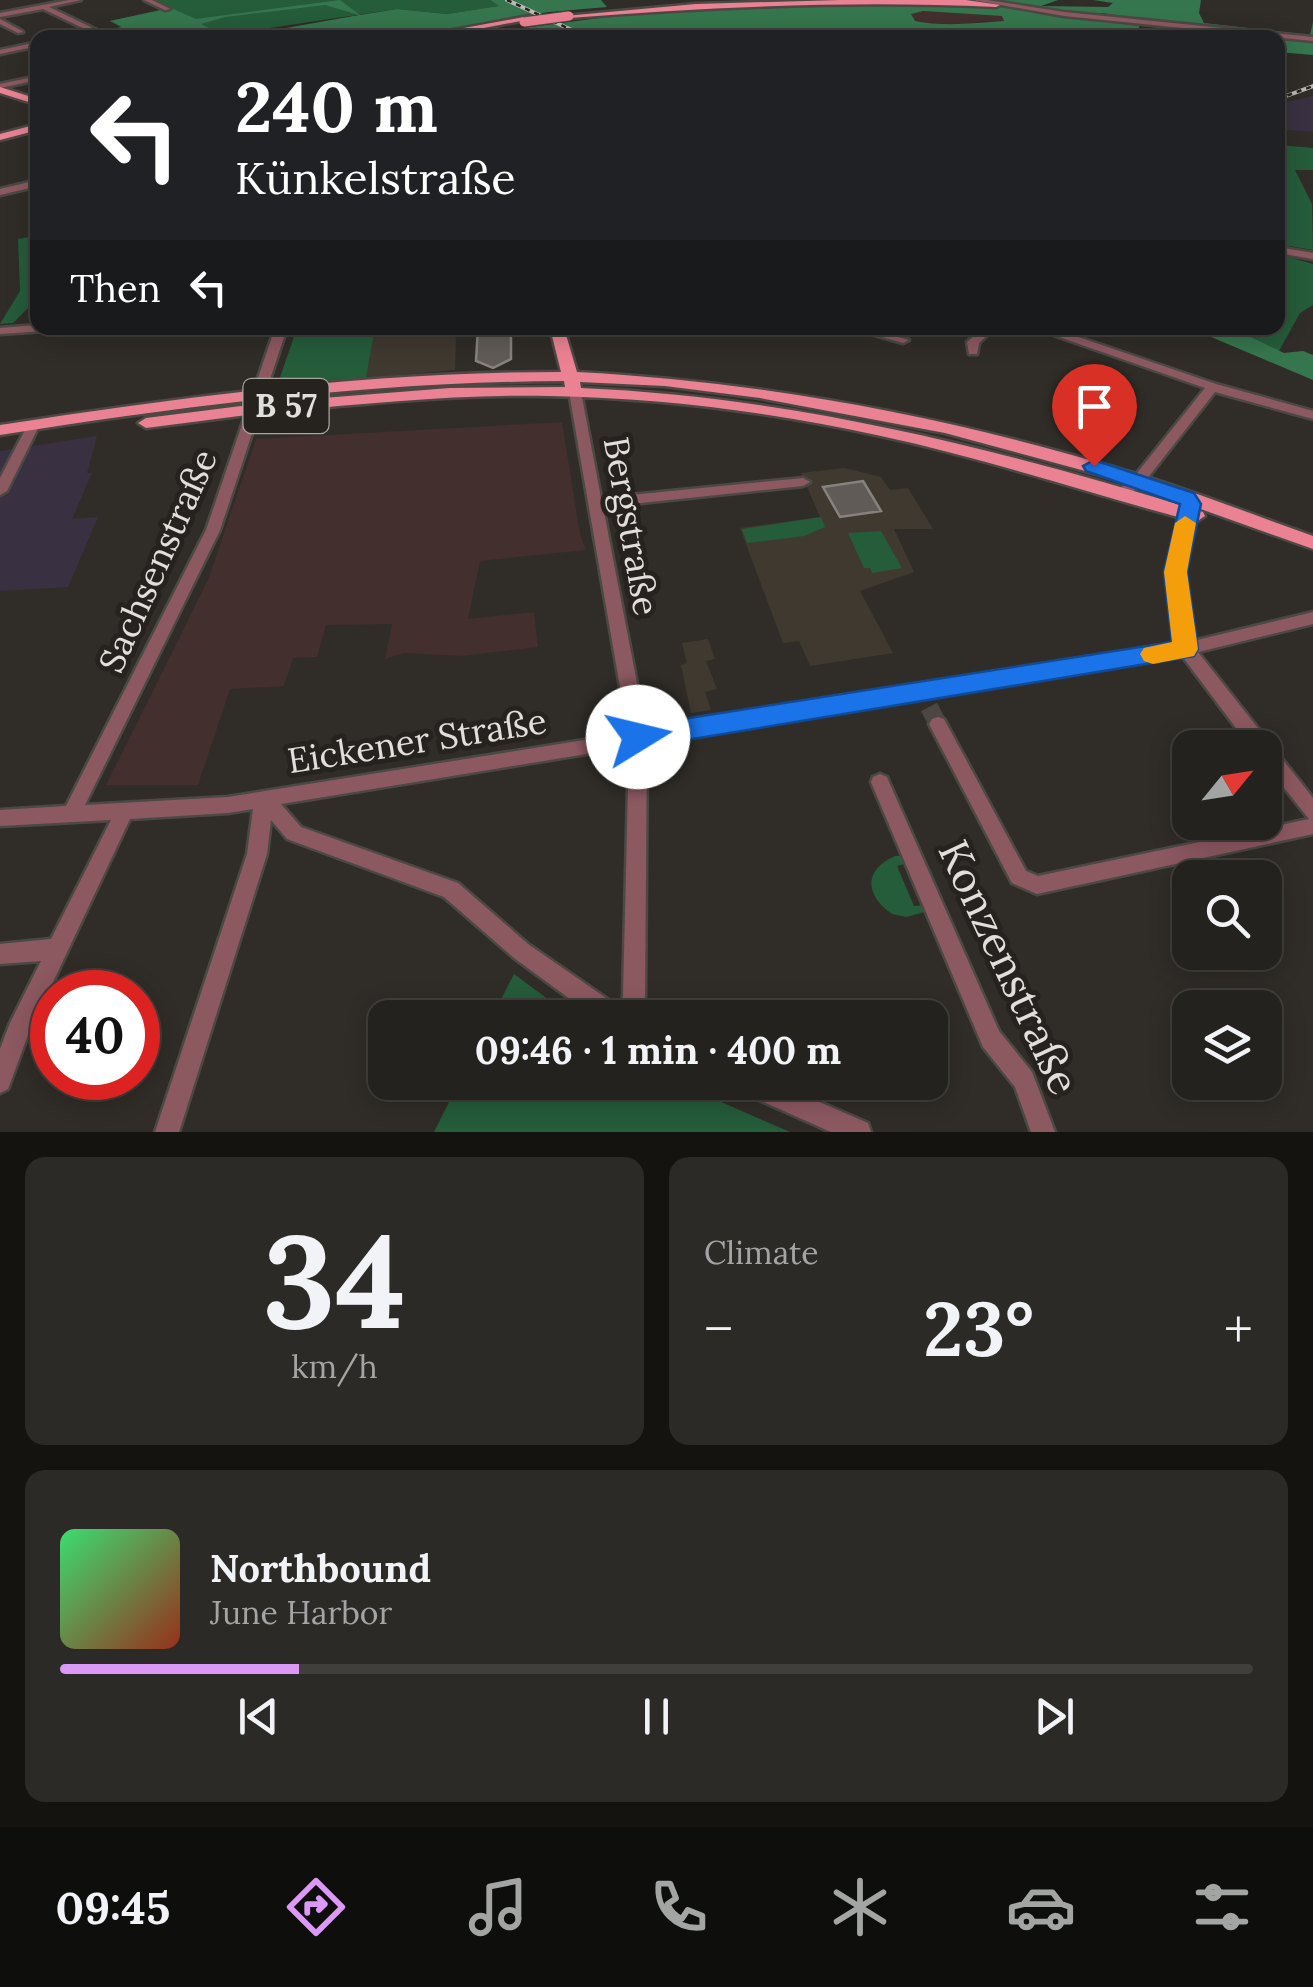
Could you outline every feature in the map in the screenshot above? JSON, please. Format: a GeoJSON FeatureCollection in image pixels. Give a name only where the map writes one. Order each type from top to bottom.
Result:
{"type":"FeatureCollection","features":[{"type":"Feature","properties":{"kind":"main road"},"geometry":{"type":"LineString","coordinates":[[472,30],[565,15],[694,3],[816,0]]}},
{"type":"Feature","properties":{"kind":"main road"},"geometry":{"type":"LineString","coordinates":[[565,15],[696,6],[938,0],[996,5]]}},
{"type":"Feature","properties":{"kind":"main road"},"geometry":{"type":"LineString","coordinates":[[0,88],[30,99]]}},
{"type":"Feature","properties":{"kind":"main road"},"geometry":{"type":"LineString","coordinates":[[0,135],[30,127]]}},
{"type":"Feature","properties":{"kind":"main road","name":"Bergstraße"},"geometry":{"type":"LineString","coordinates":[[559,335],[573,385]]}},
{"type":"Feature","properties":{"kind":"main road","name":"B 57"},"geometry":{"type":"LineString","coordinates":[[573,385],[827,418],[1188,506],[1313,543]]}},
{"type":"Feature","properties":{"kind":"main road","name":"B 57"},"geometry":{"type":"LineString","coordinates":[[0,430],[31,431],[255,402],[573,385],[728,389],[829,404],[973,434],[1138,480],[1188,506],[1313,557]]}},
{"type":"Feature","properties":{"kind":"main road","name":"B 57"},"geometry":{"type":"LineString","coordinates":[[0,443],[31,431]]}},
{"type":"Feature","properties":{"kind":"street"},"geometry":{"type":"LineString","coordinates":[[0,6],[34,0]]}},
{"type":"Feature","properties":{"kind":"street"},"geometry":{"type":"LineString","coordinates":[[0,18],[78,0]]}},
{"type":"Feature","properties":{"kind":"street"},"geometry":{"type":"LineString","coordinates":[[147,0],[167,9]]}},
{"type":"Feature","properties":{"kind":"street"},"geometry":{"type":"LineString","coordinates":[[976,0],[1016,8],[1227,30]]}},
{"type":"Feature","properties":{"kind":"street"},"geometry":{"type":"LineString","coordinates":[[984,0],[1016,8]]}},
{"type":"Feature","properties":{"kind":"street"},"geometry":{"type":"LineString","coordinates":[[44,7],[93,30]]}},
{"type":"Feature","properties":{"kind":"street"},"geometry":{"type":"LineString","coordinates":[[0,18],[20,32]]}},
{"type":"Feature","properties":{"kind":"street"},"geometry":{"type":"LineString","coordinates":[[1285,36],[1313,39]]}},
{"type":"Feature","properties":{"kind":"street"},"geometry":{"type":"LineString","coordinates":[[0,52],[30,46]]}},
{"type":"Feature","properties":{"kind":"street"},"geometry":{"type":"LineString","coordinates":[[0,88],[30,80]]}},
{"type":"Feature","properties":{"kind":"street"},"geometry":{"type":"LineString","coordinates":[[0,192],[30,186]]}},
{"type":"Feature","properties":{"kind":"street"},"geometry":{"type":"LineString","coordinates":[[1285,251],[1313,256]]}},
{"type":"Feature","properties":{"kind":"street"},"geometry":{"type":"LineString","coordinates":[[0,331],[30,329]]}},
{"type":"Feature","properties":{"kind":"street","name":"Sachsenstraße"},"geometry":{"type":"LineString","coordinates":[[73,811],[213,530],[279,335]]}},
{"type":"Feature","properties":{"kind":"street"},"geometry":{"type":"LineString","coordinates":[[883,335],[903,340]]}},
{"type":"Feature","properties":{"kind":"street"},"geometry":{"type":"LineString","coordinates":[[973,352],[973,342],[981,335]]}},
{"type":"Feature","properties":{"kind":"street"},"geometry":{"type":"LineString","coordinates":[[1063,335],[1212,387],[1313,415]]}},
{"type":"Feature","properties":{"kind":"street","name":"Bergstraße"},"geometry":{"type":"LineString","coordinates":[[573,385],[638,737],[633,1000]]}},
{"type":"Feature","properties":{"kind":"street"},"geometry":{"type":"LineString","coordinates":[[1121,491],[1130,489],[1138,480],[1212,387]]}},
{"type":"Feature","properties":{"kind":"street"},"geometry":{"type":"LineString","coordinates":[[0,491],[31,431]]}},
{"type":"Feature","properties":{"kind":"street"},"geometry":{"type":"LineString","coordinates":[[596,503],[803,482]]}},
{"type":"Feature","properties":{"kind":"street"},"geometry":{"type":"LineString","coordinates":[[1188,506],[1176,572],[1186,649],[1249,730]]}},
{"type":"Feature","properties":{"kind":"street","name":"Eickener Straße"},"geometry":{"type":"LineString","coordinates":[[0,818],[228,805],[638,737],[929,708],[1313,619]]}},
{"type":"Feature","properties":{"kind":"street"},"geometry":{"type":"LineString","coordinates":[[929,708],[1018,877],[1037,885],[1313,826]]}},
{"type":"Feature","properties":{"kind":"street"},"geometry":{"type":"LineString","coordinates":[[1282,772],[1313,812]]}},
{"type":"Feature","properties":{"kind":"street","name":"Konzenstraße"},"geometry":{"type":"LineString","coordinates":[[880,782],[991,1039],[1024,1080],[1043,1132]]}},
{"type":"Feature","properties":{"kind":"street"},"geometry":{"type":"LineString","coordinates":[[264,799],[294,833],[452,890],[520,951],[590,1000]]}},
{"type":"Feature","properties":{"kind":"street"},"geometry":{"type":"LineString","coordinates":[[167,1132],[257,854],[264,799]]}},
{"type":"Feature","properties":{"kind":"street"},"geometry":{"type":"LineString","coordinates":[[0,1080],[18,1031],[125,810]]}},
{"type":"Feature","properties":{"kind":"street"},"geometry":{"type":"LineString","coordinates":[[0,954],[58,949]]}},
{"type":"Feature","properties":{"kind":"street"},"geometry":{"type":"LineString","coordinates":[[786,1100],[859,1132]]}},
{"type":"Feature","properties":{"kind":"shaded area"},"geometry":{"type":"Polygon","coordinates":[[[911,13],[1003,16],[1005,22],[982,21],[962,26],[914,21],[911,13]]]}},
{"type":"Feature","properties":{"kind":"shaded area"},"geometry":{"type":"Polygon","coordinates":[[[1313,96],[1313,132],[1285,130],[1285,102],[1313,96]]]}},
{"type":"Feature","properties":{"kind":"shaded area"},"geometry":{"type":"Polygon","coordinates":[[[374,335],[456,335],[455,370],[366,378],[374,335]]]}},
{"type":"Feature","properties":{"kind":"shaded area"},"geometry":{"type":"Polygon","coordinates":[[[562,422],[586,550],[480,561],[468,619],[534,612],[538,647],[461,656],[404,653],[385,659],[392,624],[326,625],[317,657],[293,658],[284,686],[230,689],[198,785],[106,785],[208,580],[256,439],[562,422]]]}},
{"type":"Feature","properties":{"kind":"shaded area"},"geometry":{"type":"Polygon","coordinates":[[[97,436],[87,473],[92,473],[72,519],[98,517],[68,587],[0,591],[0,451],[97,436]]]}},
{"type":"Feature","properties":{"kind":"shaded area"},"geometry":{"type":"Polygon","coordinates":[[[844,468],[881,477],[890,490],[908,488],[933,529],[894,529],[914,572],[860,591],[893,653],[810,666],[799,641],[783,643],[740,528],[820,517],[801,473],[844,468]]]}},
{"type":"Feature","properties":{"kind":"shaded area"},"geometry":{"type":"Polygon","coordinates":[[[708,639],[715,659],[706,661],[717,689],[705,692],[711,710],[691,713],[681,665],[687,663],[682,643],[708,639]]]}},
{"type":"Feature","properties":{"kind":"green space"},"geometry":{"type":"Polygon","coordinates":[[[151,0],[490,0],[500,6],[447,14],[397,9],[256,30],[108,30],[121,27],[110,21],[169,8],[151,0]]]}},
{"type":"Feature","properties":{"kind":"green space"},"geometry":{"type":"Polygon","coordinates":[[[340,0],[360,15],[397,9],[447,14],[499,6],[490,0],[601,0],[607,7],[549,12],[442,30],[274,30],[359,15],[325,5],[225,17],[201,24],[213,30],[109,30],[122,27],[110,21],[171,8],[196,19],[340,0]]]}},
{"type":"Feature","properties":{"kind":"green space"},"geometry":{"type":"Polygon","coordinates":[[[994,0],[1058,0],[1041,6],[1108,7],[1113,3],[1093,0],[1201,0],[1199,13],[1204,23],[1266,30],[1189,30],[1188,26],[1102,13],[1089,16],[1139,23],[1139,30],[507,30],[653,11],[951,2],[981,5],[994,0]],[[923,11],[911,14],[915,21],[949,24],[1004,21],[1002,16],[923,11]]]}},
{"type":"Feature","properties":{"kind":"green space"},"geometry":{"type":"Polygon","coordinates":[[[1313,22],[1313,55],[1285,53],[1285,32],[1310,35],[1313,22]]]}},
{"type":"Feature","properties":{"kind":"green space"},"geometry":{"type":"Polygon","coordinates":[[[1285,146],[1313,148],[1313,170],[1295,170],[1312,204],[1313,250],[1285,245],[1285,146]]]}},
{"type":"Feature","properties":{"kind":"green space"},"geometry":{"type":"Polygon","coordinates":[[[30,237],[30,306],[13,323],[0,324],[20,291],[18,239],[30,237]]]}},
{"type":"Feature","properties":{"kind":"green space"},"geometry":{"type":"Polygon","coordinates":[[[1285,256],[1313,264],[1313,305],[1300,313],[1279,351],[1245,335],[1285,335],[1285,256]]]}},
{"type":"Feature","properties":{"kind":"green space"},"geometry":{"type":"Polygon","coordinates":[[[295,335],[374,335],[366,378],[277,386],[295,335]]]}},
{"type":"Feature","properties":{"kind":"green space"},"geometry":{"type":"Polygon","coordinates":[[[1207,335],[1247,335],[1284,353],[1303,351],[1313,355],[1313,380],[1207,335]]]}},
{"type":"Feature","properties":{"kind":"green space"},"geometry":{"type":"Polygon","coordinates":[[[821,517],[825,527],[804,536],[747,543],[742,529],[821,517]]]}},
{"type":"Feature","properties":{"kind":"green space"},"geometry":{"type":"Polygon","coordinates":[[[881,531],[902,568],[872,573],[870,568],[864,568],[848,533],[881,531]]]}},
{"type":"Feature","properties":{"kind":"green space"},"geometry":{"type":"Polygon","coordinates":[[[895,856],[903,856],[908,863],[897,866],[914,906],[925,905],[928,911],[906,917],[892,914],[877,899],[871,883],[873,875],[895,856]]]}},
{"type":"Feature","properties":{"kind":"green space"},"geometry":{"type":"Polygon","coordinates":[[[514,974],[549,1000],[501,1000],[514,974]]]}},
{"type":"Feature","properties":{"kind":"green space"},"geometry":{"type":"Polygon","coordinates":[[[450,1100],[717,1100],[790,1132],[434,1132],[450,1100]]]}},
{"type":"Feature","properties":{"kind":"building"},"geometry":{"type":"Polygon","coordinates":[[[478,335],[511,335],[511,359],[493,368],[476,361],[478,335]]]}},
{"type":"Feature","properties":{"kind":"building"},"geometry":{"type":"Polygon","coordinates":[[[863,481],[881,511],[840,517],[823,487],[863,481]]]}},
{"type":"Feature","properties":{"kind":"tunnel"},"geometry":{"type":"LineString","coordinates":[[929,707],[938,724]]}},
{"type":"Feature","properties":{"kind":"railway"},"geometry":{"type":"LineString","coordinates":[[507,0],[572,30]]}},
{"type":"Feature","properties":{"kind":"railway"},"geometry":{"type":"LineString","coordinates":[[1285,96],[1313,86]]}},
{"type":"Feature","properties":{"kind":"slow traffic"},"geometry":{"type":"LineString","coordinates":[[1153,654],[1186,649],[1181,634],[1176,572],[1185,523]]}},
{"type":"Feature","properties":{"kind":"route"},"geometry":{"type":"LineString","coordinates":[[638,737],[1186,649],[1181,634],[1176,572],[1180,536],[1190,504],[1186,498],[1094,466]]}}]}
